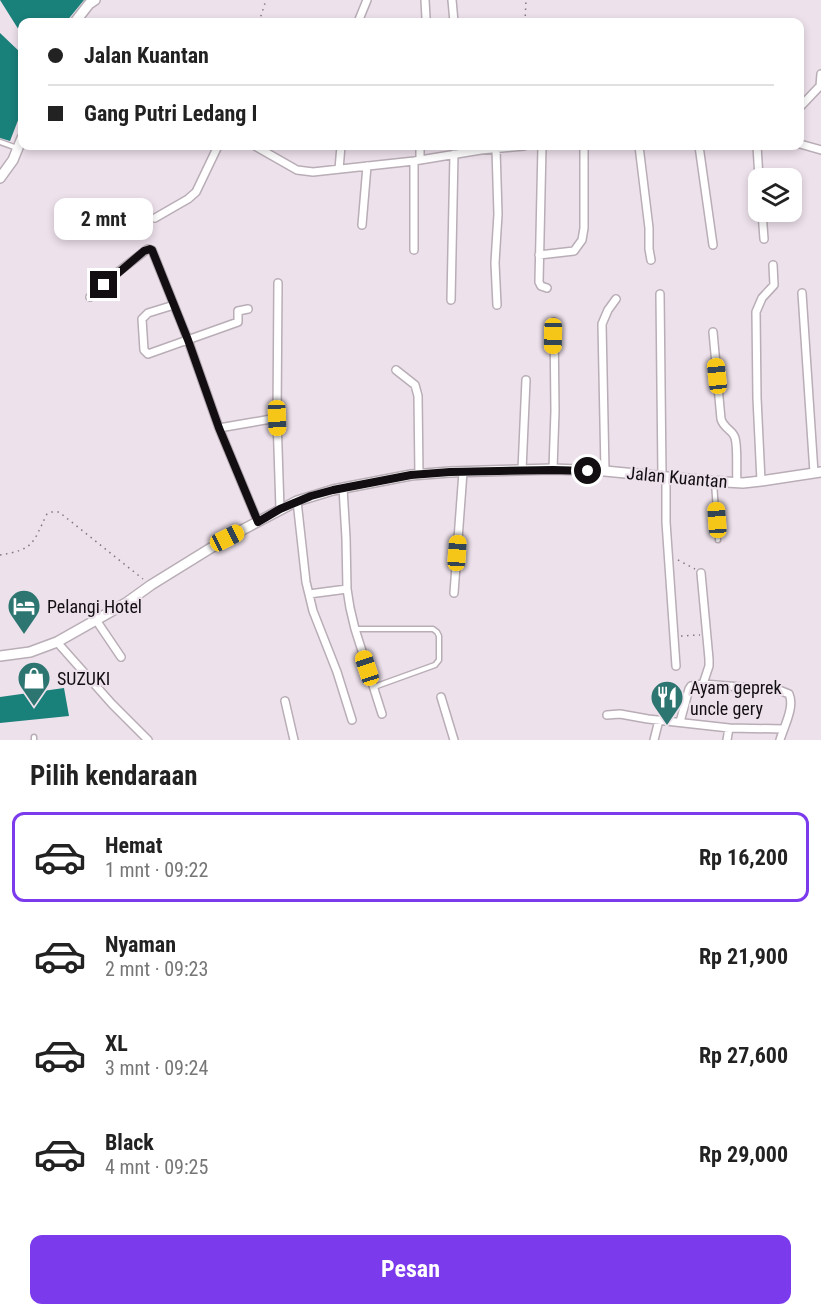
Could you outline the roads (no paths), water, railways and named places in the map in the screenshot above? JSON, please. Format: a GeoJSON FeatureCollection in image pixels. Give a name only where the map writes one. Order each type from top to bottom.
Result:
{"type":"FeatureCollection","features":[{"type":"Feature","properties":{"kind":"street"},"geometry":{"type":"LineString","coordinates":[[78,18],[95,0]]}},
{"type":"Feature","properties":{"kind":"street"},"geometry":{"type":"LineString","coordinates":[[360,18],[367,0]]}},
{"type":"Feature","properties":{"kind":"street"},"geometry":{"type":"LineString","coordinates":[[425,0],[425,18]]}},
{"type":"Feature","properties":{"kind":"street"},"geometry":{"type":"LineString","coordinates":[[452,0],[454,18]]}},
{"type":"Feature","properties":{"kind":"street"},"geometry":{"type":"LineString","coordinates":[[804,103],[821,88],[821,74]]}},
{"type":"Feature","properties":{"kind":"street"},"geometry":{"type":"LineString","coordinates":[[804,145],[821,150]]}},
{"type":"Feature","properties":{"kind":"street"},"geometry":{"type":"LineString","coordinates":[[0,178],[13,160],[18,148]]}},
{"type":"Feature","properties":{"kind":"street"},"geometry":{"type":"LineString","coordinates":[[154,218],[196,192],[216,150]]}},
{"type":"Feature","properties":{"kind":"street"},"geometry":{"type":"LineString","coordinates":[[262,150],[302,172],[417,161],[480,150]]}},
{"type":"Feature","properties":{"kind":"street"},"geometry":{"type":"LineString","coordinates":[[339,169],[340,150]]}},
{"type":"Feature","properties":{"kind":"street"},"geometry":{"type":"LineString","coordinates":[[414,250],[419,150]]}},
{"type":"Feature","properties":{"kind":"street"},"geometry":{"type":"LineString","coordinates":[[493,150],[498,214],[495,263],[497,305]]}},
{"type":"Feature","properties":{"kind":"street"},"geometry":{"type":"LineString","coordinates":[[542,150],[539,285],[547,288]]}},
{"type":"Feature","properties":{"kind":"street"},"geometry":{"type":"LineString","coordinates":[[539,255],[574,251],[582,240],[584,150]]}},
{"type":"Feature","properties":{"kind":"street"},"geometry":{"type":"LineString","coordinates":[[640,150],[650,228],[651,260]]}},
{"type":"Feature","properties":{"kind":"street"},"geometry":{"type":"LineString","coordinates":[[700,150],[713,245]]}},
{"type":"Feature","properties":{"kind":"street"},"geometry":{"type":"LineString","coordinates":[[757,150],[758,168]]}},
{"type":"Feature","properties":{"kind":"street"},"geometry":{"type":"LineString","coordinates":[[451,300],[454,154]]}},
{"type":"Feature","properties":{"kind":"street"},"geometry":{"type":"LineString","coordinates":[[362,225],[367,166]]}},
{"type":"Feature","properties":{"kind":"street"},"geometry":{"type":"LineString","coordinates":[[763,222],[764,239]]}},
{"type":"Feature","properties":{"kind":"street"},"geometry":{"type":"LineString","coordinates":[[90,297],[144,251],[150,249],[155,255],[219,428],[258,522]]}},
{"type":"Feature","properties":{"kind":"street"},"geometry":{"type":"LineString","coordinates":[[761,481],[756,312],[762,298],[774,285],[773,265]]}},
{"type":"Feature","properties":{"kind":"street"},"geometry":{"type":"LineString","coordinates":[[278,283],[277,418],[280,509]]}},
{"type":"Feature","properties":{"kind":"street"},"geometry":{"type":"LineString","coordinates":[[802,293],[818,472]]}},
{"type":"Feature","properties":{"kind":"street"},"geometry":{"type":"LineString","coordinates":[[660,294],[664,477],[676,666]]}},
{"type":"Feature","properties":{"kind":"street"},"geometry":{"type":"LineString","coordinates":[[605,471],[602,324],[616,298]]}},
{"type":"Feature","properties":{"kind":"street"},"geometry":{"type":"LineString","coordinates":[[174,305],[148,313],[142,318],[144,350],[148,354],[238,321],[238,311],[248,309]]}},
{"type":"Feature","properties":{"kind":"street"},"geometry":{"type":"LineString","coordinates":[[553,470],[554,321]]}},
{"type":"Feature","properties":{"kind":"street"},"geometry":{"type":"LineString","coordinates":[[712,332],[722,423],[733,433],[736,441],[737,482]]}},
{"type":"Feature","properties":{"kind":"street"},"geometry":{"type":"LineString","coordinates":[[396,370],[415,386],[418,396],[419,475]]}},
{"type":"Feature","properties":{"kind":"street"},"geometry":{"type":"LineString","coordinates":[[522,471],[526,380]]}},
{"type":"Feature","properties":{"kind":"street"},"geometry":{"type":"LineString","coordinates":[[219,428],[277,418]]}},
{"type":"Feature","properties":{"kind":"street","name":"Jalan Kuantan"},"geometry":{"type":"LineString","coordinates":[[0,656],[30,652],[57,642],[126,603],[150,585],[227,538],[280,509],[311,496],[343,488],[386,479],[463,472],[605,471],[737,482],[761,481],[818,472]]}},
{"type":"Feature","properties":{"kind":"street"},"geometry":{"type":"LineString","coordinates":[[454,593],[463,472]]}},
{"type":"Feature","properties":{"kind":"street"},"geometry":{"type":"LineString","coordinates":[[343,488],[347,589],[350,608],[382,714]]}},
{"type":"Feature","properties":{"kind":"street"},"geometry":{"type":"LineString","coordinates":[[297,501],[306,582],[313,611],[337,672],[352,720]]}},
{"type":"Feature","properties":{"kind":"street"},"geometry":{"type":"LineString","coordinates":[[701,573],[709,662],[703,684]]}},
{"type":"Feature","properties":{"kind":"street"},"geometry":{"type":"LineString","coordinates":[[309,594],[347,589]]}},
{"type":"Feature","properties":{"kind":"street"},"geometry":{"type":"LineString","coordinates":[[96,620],[121,657]]}},
{"type":"Feature","properties":{"kind":"street"},"geometry":{"type":"LineString","coordinates":[[57,642],[112,704],[148,740]]}},
{"type":"Feature","properties":{"kind":"street"},"geometry":{"type":"LineString","coordinates":[[680,722],[689,689],[695,685],[785,691],[791,699],[780,740]]}},
{"type":"Feature","properties":{"kind":"street"},"geometry":{"type":"LineString","coordinates":[[441,697],[454,740]]}},
{"type":"Feature","properties":{"kind":"street"},"geometry":{"type":"LineString","coordinates":[[285,701],[294,740]]}},
{"type":"Feature","properties":{"kind":"street"},"geometry":{"type":"LineString","coordinates":[[607,716],[620,714],[729,728],[783,729]]}},
{"type":"Feature","properties":{"kind":"street"},"geometry":{"type":"LineString","coordinates":[[654,740],[659,720]]}},
{"type":"Feature","properties":{"kind":"street"},"geometry":{"type":"LineString","coordinates":[[727,740],[729,728]]}},
{"type":"Feature","properties":{"kind":"lane"},"geometry":{"type":"LineString","coordinates":[[0,136],[1,142],[18,148]]}},
{"type":"Feature","properties":{"kind":"lane"},"geometry":{"type":"LineString","coordinates":[[713,481],[718,540]]}},
{"type":"Feature","properties":{"kind":"lane"},"geometry":{"type":"LineString","coordinates":[[355,628],[433,629],[439,636],[439,660],[435,665],[374,687]]}},
{"type":"Feature","properties":{"kind":"place","name":"Pelangi Hotel"},"geometry":{"type":"Point","coordinates":[24,635]}},
{"type":"Feature","properties":{"kind":"place","name":"SUZUKI"},"geometry":{"type":"Point","coordinates":[34,707]}},
{"type":"Feature","properties":{"kind":"place","name":"Ayam geprek uncle gery"},"geometry":{"type":"Point","coordinates":[667,726]}}]}
